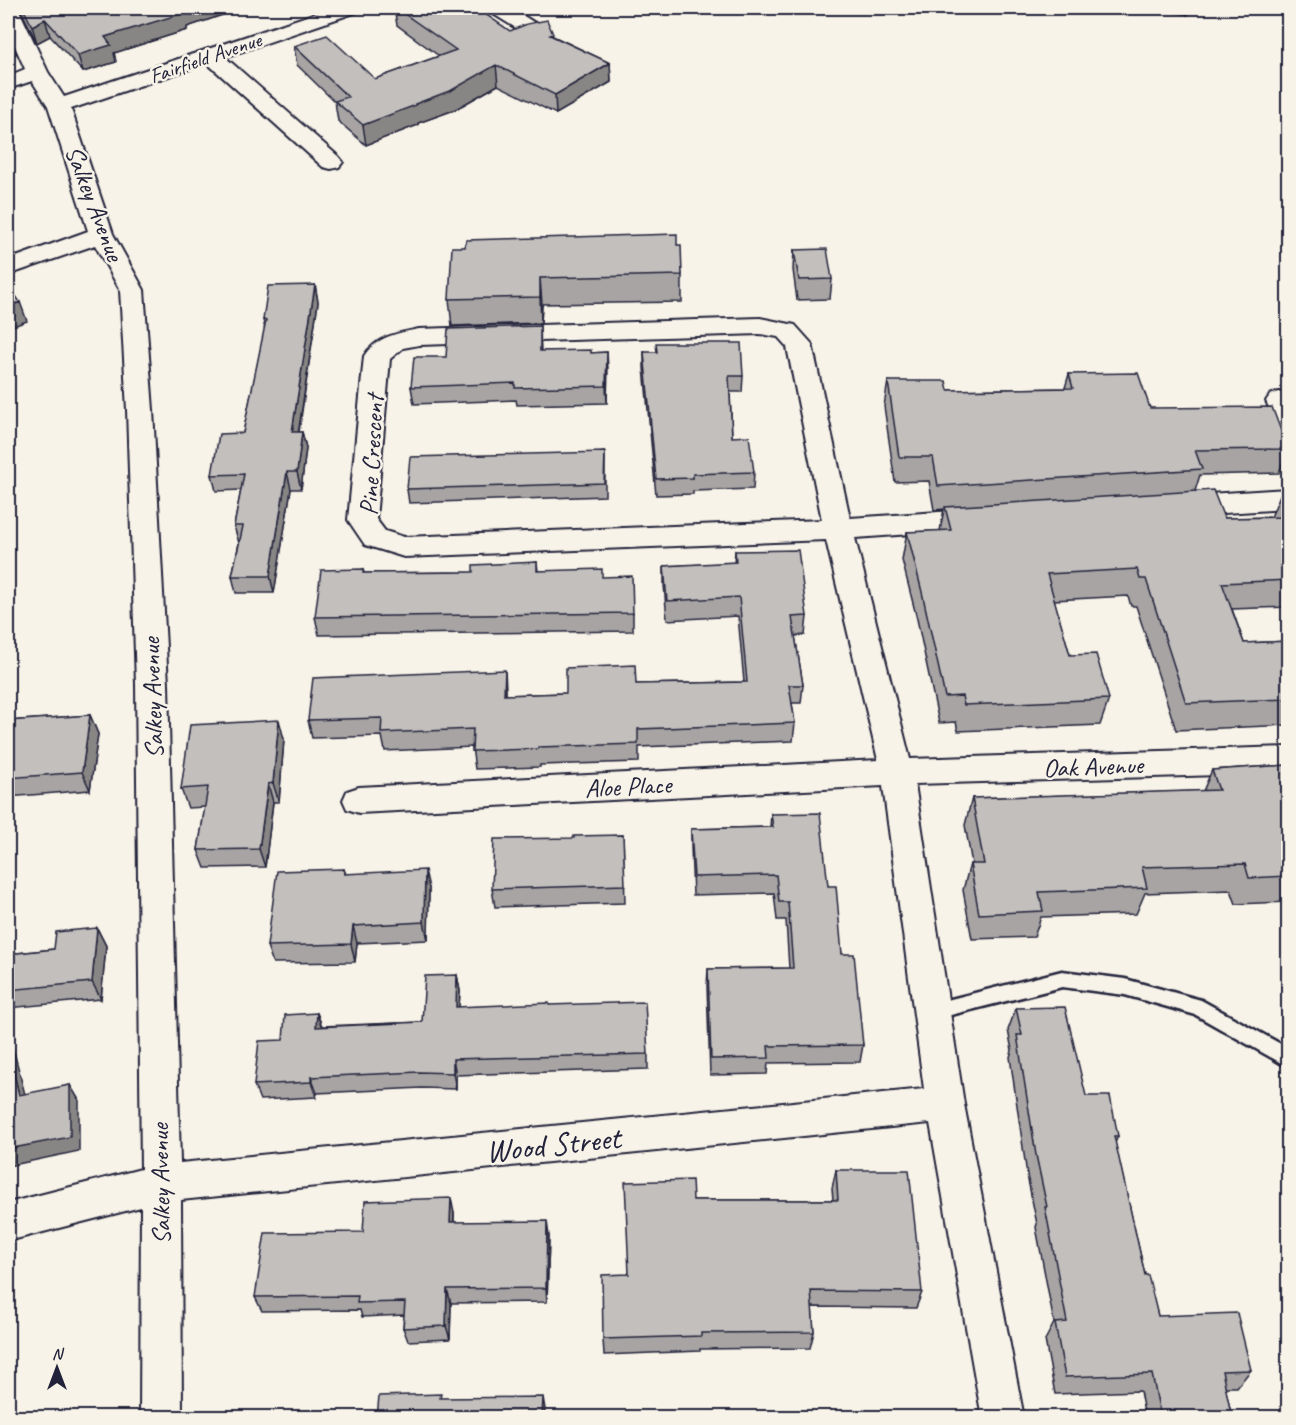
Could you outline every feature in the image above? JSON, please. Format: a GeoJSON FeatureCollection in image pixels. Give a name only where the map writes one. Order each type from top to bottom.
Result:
{"type":"FeatureCollection","features":[{"type":"Feature","properties":{"kind":"street","name":"Salkey Avenue"},"geometry":{"type":"LineString","coordinates":[[8,8],[37,72],[59,106],[101,234],[132,290],[140,410],[152,684],[160,1183],[161,1418]]}},
{"type":"Feature","properties":{"kind":"street"},"geometry":{"type":"LineString","coordinates":[[497,8],[539,34]]}},
{"type":"Feature","properties":{"kind":"street","name":"Fairfield Avenue"},"geometry":{"type":"LineString","coordinates":[[59,106],[211,56],[342,9]]}},
{"type":"Feature","properties":{"kind":"street"},"geometry":{"type":"LineString","coordinates":[[211,56],[332,162]]}},
{"type":"Feature","properties":{"kind":"street"},"geometry":{"type":"LineString","coordinates":[[8,83],[37,72]]}},
{"type":"Feature","properties":{"kind":"street"},"geometry":{"type":"LineString","coordinates":[[8,268],[101,234]]}},
{"type":"Feature","properties":{"kind":"street","name":"Pine Crescent"},"geometry":{"type":"LineString","coordinates":[[838,529],[800,344],[786,331],[760,326],[419,337],[395,342],[377,356],[363,520],[375,538],[404,547],[838,529],[1004,518]]}},
{"type":"Feature","properties":{"kind":"street"},"geometry":{"type":"LineString","coordinates":[[1146,508],[1288,499]]}},
{"type":"Feature","properties":{"kind":"street"},"geometry":{"type":"LineString","coordinates":[[838,529],[897,772],[945,1104],[1003,1418]]}},
{"type":"Feature","properties":{"kind":"street","name":"Oak Avenue"},"geometry":{"type":"LineString","coordinates":[[897,772],[1288,760]]}},
{"type":"Feature","properties":{"kind":"street","name":"Aloe Place"},"geometry":{"type":"LineString","coordinates":[[359,800],[897,772]]}},
{"type":"Feature","properties":{"kind":"street","name":"Wood Street"},"geometry":{"type":"LineString","coordinates":[[8,1222],[160,1183],[945,1104]]}},
{"type":"Feature","properties":{"kind":"lane"},"geometry":{"type":"LineString","coordinates":[[931,1012],[1062,980],[1125,987],[1200,1008],[1288,1058]]}},
{"type":"Feature","properties":{"kind":"building"},"geometry":{"type":"Polygon","coordinates":[[[23,8],[189,8],[181,10],[184,13],[105,37],[111,45],[78,55],[45,19],[32,26],[23,8]]]}},
{"type":"Feature","properties":{"kind":"building"},"geometry":{"type":"Polygon","coordinates":[[[396,8],[476,8],[510,31],[527,24],[547,20],[553,34],[550,35],[610,63],[555,95],[496,65],[452,90],[363,125],[335,101],[348,97],[294,46],[327,35],[375,79],[456,50],[396,8]]]}},
{"type":"Feature","properties":{"kind":"building"},"geometry":{"type":"Polygon","coordinates":[[[677,234],[677,245],[681,245],[682,275],[540,278],[540,297],[449,299],[452,247],[465,247],[466,240],[677,234]]]}},
{"type":"Feature","properties":{"kind":"building"},"geometry":{"type":"Polygon","coordinates":[[[827,249],[832,279],[799,280],[794,250],[827,249]]]}},
{"type":"Feature","properties":{"kind":"building"},"geometry":{"type":"Polygon","coordinates":[[[8,285],[20,302],[8,307],[8,285]]]}},
{"type":"Feature","properties":{"kind":"building"},"geometry":{"type":"Polygon","coordinates":[[[315,285],[292,432],[302,432],[297,472],[287,472],[270,576],[232,576],[243,526],[234,526],[244,474],[212,475],[219,434],[243,433],[266,320],[263,320],[268,286],[315,285]]]}},
{"type":"Feature","properties":{"kind":"building"},"geometry":{"type":"Polygon","coordinates":[[[540,326],[540,351],[607,352],[606,386],[515,388],[515,383],[411,387],[414,357],[446,357],[448,329],[540,326]]]}},
{"type":"Feature","properties":{"kind":"building"},"geometry":{"type":"Polygon","coordinates":[[[656,343],[741,343],[743,376],[729,376],[732,437],[749,436],[754,472],[693,474],[693,478],[656,479],[644,352],[657,352],[656,343]]]}},
{"type":"Feature","properties":{"kind":"building"},"geometry":{"type":"Polygon","coordinates":[[[1138,373],[1150,408],[1272,407],[1288,449],[1195,450],[1202,469],[938,486],[933,457],[899,457],[888,381],[946,381],[948,390],[1073,388],[1069,374],[1138,373]]]}},
{"type":"Feature","properties":{"kind":"building"},"geometry":{"type":"Polygon","coordinates":[[[605,452],[604,483],[407,489],[410,457],[605,452]]]}},
{"type":"Feature","properties":{"kind":"building"},"geometry":{"type":"Polygon","coordinates":[[[1213,490],[1224,518],[1288,517],[1288,580],[1222,583],[1244,643],[1288,641],[1288,699],[1186,703],[1146,579],[1140,579],[1137,569],[1047,574],[1070,655],[1096,654],[1109,699],[964,705],[962,696],[945,697],[907,532],[951,530],[945,507],[1213,490]]]}},
{"type":"Feature","properties":{"kind":"building"},"geometry":{"type":"Polygon","coordinates":[[[1280,495],[1288,495],[1288,517],[1280,495]]]}},
{"type":"Feature","properties":{"kind":"building"},"geometry":{"type":"Polygon","coordinates":[[[798,550],[807,616],[792,617],[803,685],[789,685],[795,723],[638,729],[638,744],[472,751],[473,729],[381,733],[382,718],[308,720],[313,678],[505,670],[504,695],[566,693],[566,668],[635,665],[636,684],[747,682],[739,597],[667,601],[664,566],[736,562],[735,551],[798,550]]]}},
{"type":"Feature","properties":{"kind":"building"},"geometry":{"type":"Polygon","coordinates":[[[537,562],[537,571],[602,569],[602,577],[632,576],[633,613],[315,617],[321,570],[363,569],[363,573],[473,572],[473,565],[537,562]]]}},
{"type":"Feature","properties":{"kind":"building"},"geometry":{"type":"Polygon","coordinates":[[[90,715],[82,772],[8,778],[8,721],[90,715]]]}},
{"type":"Feature","properties":{"kind":"building"},"geometry":{"type":"Polygon","coordinates":[[[279,720],[273,783],[268,784],[259,849],[198,850],[208,787],[181,789],[190,725],[279,720]]]}},
{"type":"Feature","properties":{"kind":"building"},"geometry":{"type":"Polygon","coordinates":[[[1288,765],[1288,876],[1249,878],[1245,864],[1142,867],[1147,888],[1039,892],[1043,911],[979,914],[970,864],[984,864],[972,798],[1219,790],[1212,770],[1288,765]]]}},
{"type":"Feature","properties":{"kind":"building"},"geometry":{"type":"Polygon","coordinates":[[[820,813],[828,886],[836,886],[842,954],[854,954],[863,1045],[768,1046],[769,1058],[711,1059],[708,969],[793,968],[788,902],[779,902],[776,875],[694,877],[691,829],[773,827],[771,814],[820,813]]]}},
{"type":"Feature","properties":{"kind":"building"},"geometry":{"type":"Polygon","coordinates":[[[623,835],[625,885],[492,889],[494,839],[623,835]]]}},
{"type":"Feature","properties":{"kind":"building"},"geometry":{"type":"Polygon","coordinates":[[[344,869],[344,874],[425,870],[424,922],[353,926],[351,944],[267,946],[277,871],[344,869]]]}},
{"type":"Feature","properties":{"kind":"building"},"geometry":{"type":"Polygon","coordinates":[[[97,928],[92,982],[8,990],[8,954],[54,949],[56,932],[97,928]]]}},
{"type":"Feature","properties":{"kind":"building"},"geometry":{"type":"Polygon","coordinates":[[[457,975],[456,1007],[645,1002],[648,1054],[453,1059],[453,1073],[419,1072],[311,1077],[311,1082],[254,1085],[259,1041],[283,1040],[285,1015],[317,1013],[316,1027],[422,1022],[425,976],[457,975]]]}},
{"type":"Feature","properties":{"kind":"building"},"geometry":{"type":"Polygon","coordinates":[[[1065,1007],[1086,1096],[1110,1096],[1118,1136],[1114,1136],[1145,1275],[1148,1275],[1158,1316],[1237,1313],[1251,1370],[1222,1371],[1232,1418],[1161,1418],[1152,1374],[1065,1377],[1055,1323],[1067,1322],[1036,1155],[1017,1035],[1022,1035],[1016,1008],[1065,1007]]]}},
{"type":"Feature","properties":{"kind":"building"},"geometry":{"type":"Polygon","coordinates":[[[8,1049],[19,1095],[70,1085],[70,1137],[8,1149],[8,1049]]]}},
{"type":"Feature","properties":{"kind":"building"},"geometry":{"type":"Polygon","coordinates":[[[836,1170],[909,1170],[922,1292],[811,1291],[814,1332],[701,1333],[701,1336],[603,1339],[602,1275],[629,1274],[625,1182],[692,1180],[693,1200],[838,1200],[836,1170]]]}},
{"type":"Feature","properties":{"kind":"building"},"geometry":{"type":"Polygon","coordinates":[[[451,1198],[450,1222],[547,1221],[546,1288],[447,1289],[446,1326],[403,1328],[405,1302],[357,1303],[358,1296],[255,1297],[265,1233],[363,1232],[365,1201],[451,1198]]]}},
{"type":"Feature","properties":{"kind":"building"},"geometry":{"type":"Polygon","coordinates":[[[441,1394],[440,1398],[543,1397],[542,1418],[377,1418],[379,1396],[441,1394]]]}},
{"type":"Feature","properties":{"kind":"building"},"geometry":{"type":"Polygon","coordinates":[[[800,1416],[800,1418],[760,1418],[800,1416]]]}},
{"type":"Feature","properties":{"kind":"building"},"geometry":{"type":"Polygon","coordinates":[[[914,1416],[914,1418],[877,1418],[914,1416]]]}}]}
